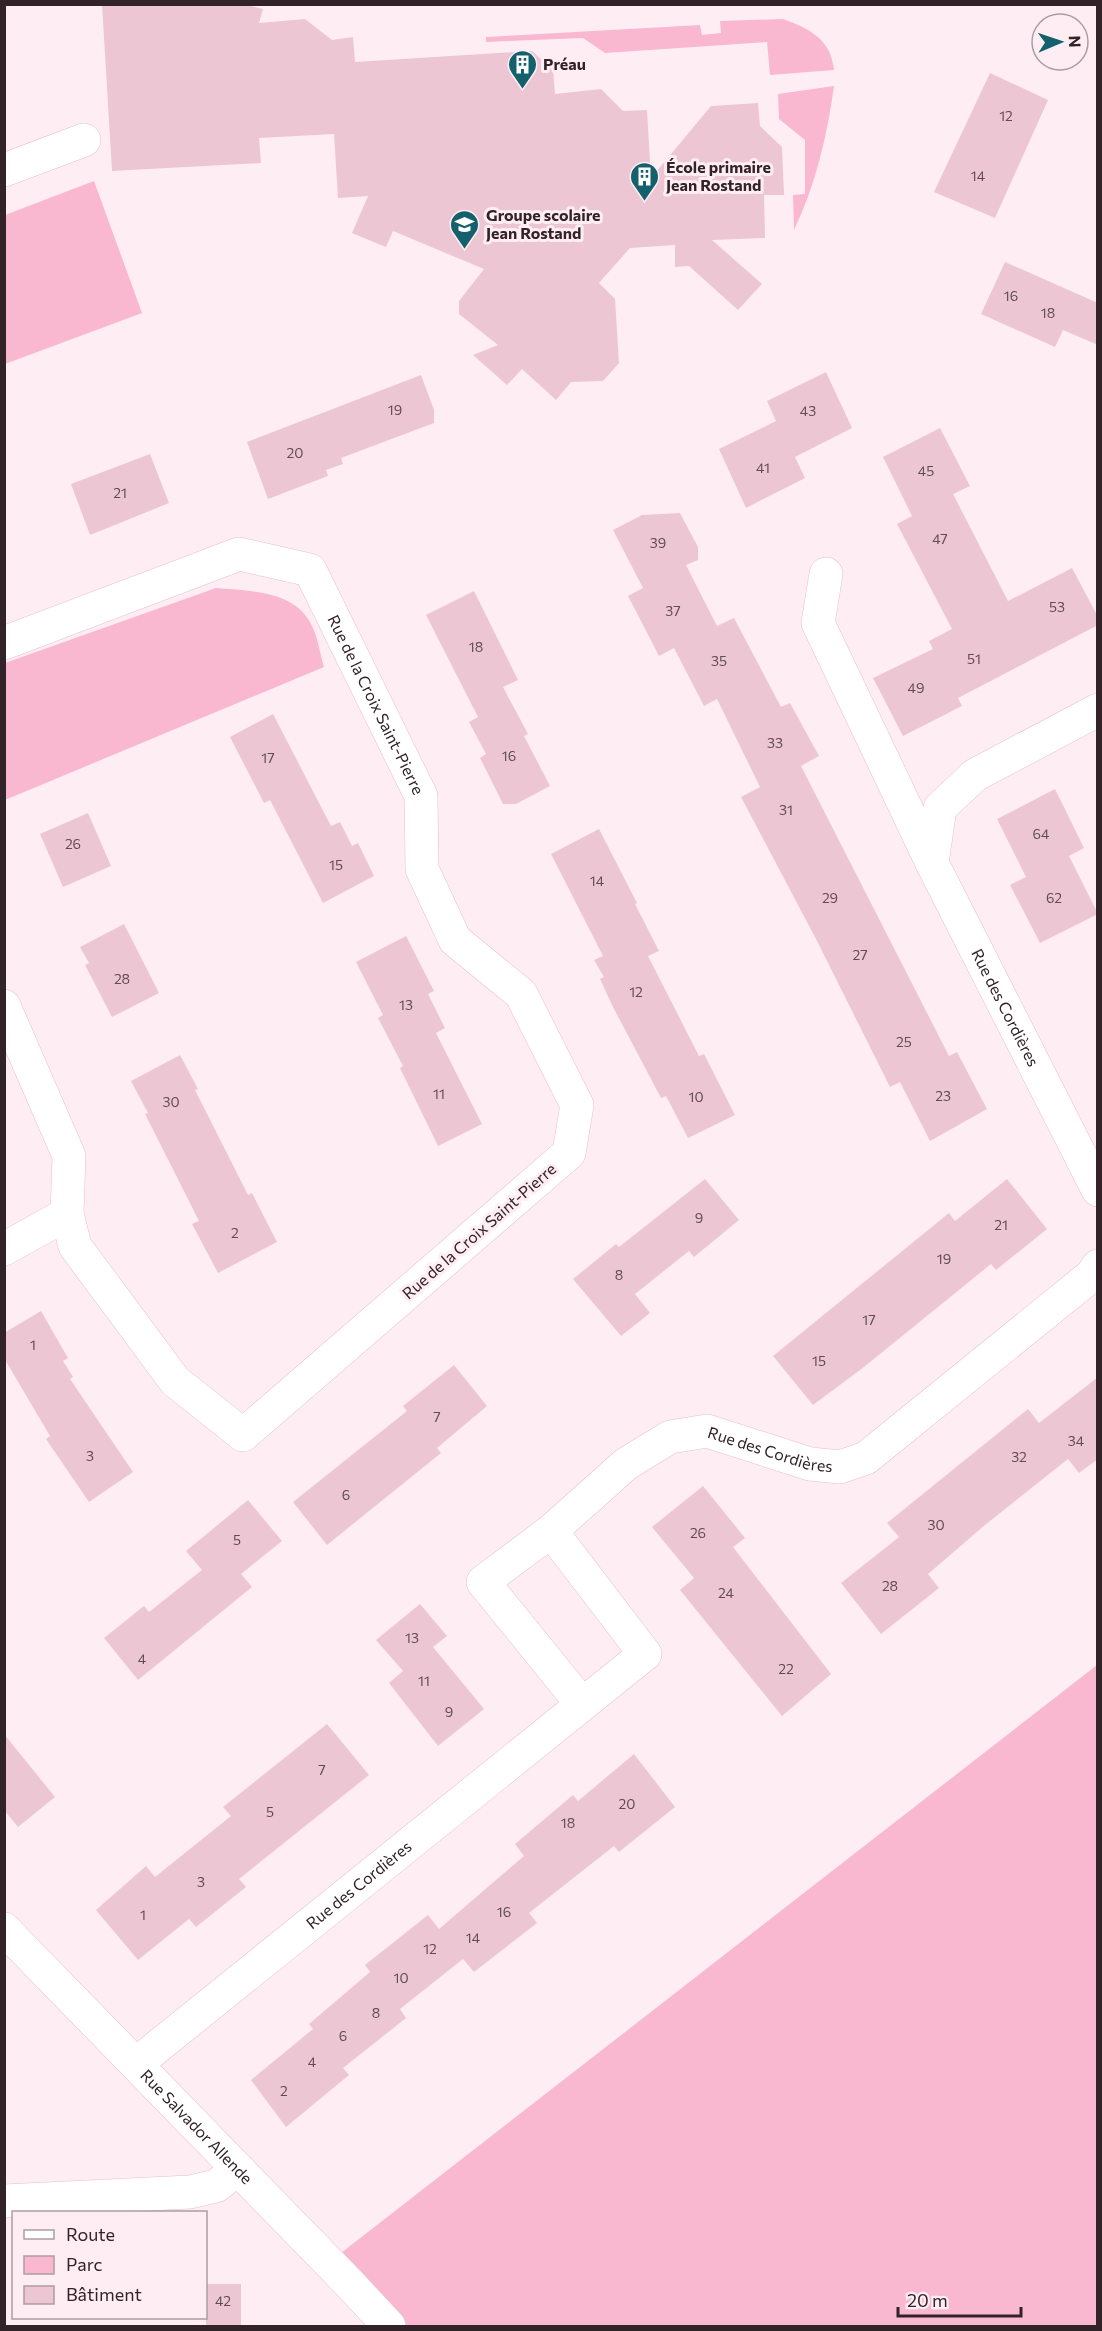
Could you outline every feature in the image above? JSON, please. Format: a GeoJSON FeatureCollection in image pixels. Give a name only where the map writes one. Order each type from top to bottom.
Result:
{"type":"FeatureCollection","features":[{"type":"Feature","properties":{"kind":"street"},"geometry":{"type":"LineString","coordinates":[[4,170],[84,140]]}},
{"type":"Feature","properties":{"kind":"street","name":"Rue de la Croix Saint-Pierre"},"geometry":{"type":"LineString","coordinates":[[4,643],[239,554],[310,570],[422,796],[422,869],[455,940],[520,994],[577,1105],[569,1154],[243,1435],[175,1381],[75,1246],[67,1214],[69,1156],[4,1006]]}},
{"type":"Feature","properties":{"kind":"street","name":"Rue des Cordières"},"geometry":{"type":"LineString","coordinates":[[826,574],[818,623],[932,863],[1088,1146],[1098,1190]]}},
{"type":"Feature","properties":{"kind":"street"},"geometry":{"type":"LineString","coordinates":[[932,863],[940,808],[975,775],[1098,710]]}},
{"type":"Feature","properties":{"kind":"street"},"geometry":{"type":"LineString","coordinates":[[4,1249],[67,1214]]}},
{"type":"Feature","properties":{"kind":"street","name":"Rue des Cordières"},"geometry":{"type":"LineString","coordinates":[[582,1704],[483,1582],[551,1531],[626,1464],[670,1437],[707,1431],[810,1464],[840,1467],[866,1458],[1092,1275],[1098,1266]]}},
{"type":"Feature","properties":{"kind":"street","name":"Rue des Cordières"},"geometry":{"type":"LineString","coordinates":[[136,2064],[645,1654],[551,1531]]}},
{"type":"Feature","properties":{"kind":"street","name":"Rue Salvador Allende"},"geometry":{"type":"LineString","coordinates":[[4,1929],[389,2326]]}},
{"type":"Feature","properties":{"kind":"street"},"geometry":{"type":"LineString","coordinates":[[4,2201],[190,2192],[216,2186],[238,2169]]}},
{"type":"Feature","properties":{"kind":"green space"},"geometry":{"type":"Polygon","coordinates":[[[783,19],[810,31],[824,43],[829,50],[834,70],[770,75],[767,42],[605,53],[583,38],[486,42],[486,37],[700,25],[702,35],[721,33],[720,21],[783,19]]]}},
{"type":"Feature","properties":{"kind":"green space"},"geometry":{"type":"Polygon","coordinates":[[[834,86],[820,160],[809,195],[794,230],[793,195],[805,194],[805,140],[779,119],[778,94],[834,86]]]}},
{"type":"Feature","properties":{"kind":"green space"},"geometry":{"type":"Polygon","coordinates":[[[94,181],[142,313],[5,364],[5,215],[94,181]]]}},
{"type":"Feature","properties":{"kind":"green space"},"geometry":{"type":"Polygon","coordinates":[[[216,588],[257,592],[295,605],[305,614],[312,626],[324,667],[5,800],[5,663],[216,588]]]}},
{"type":"Feature","properties":{"kind":"green space"},"geometry":{"type":"Polygon","coordinates":[[[1097,1665],[1097,2326],[405,2326],[341,2253],[1097,1665]]]}},
{"type":"Feature","properties":{"kind":"building","name":"École primaire Jean Rostand"},"geometry":{"type":"Polygon","coordinates":[[[102,4],[244,4],[263,9],[259,23],[305,19],[332,40],[353,37],[355,62],[532,51],[553,70],[555,94],[601,89],[623,111],[647,110],[651,178],[711,106],[758,103],[760,126],[782,147],[784,195],[764,195],[765,238],[712,240],[762,284],[738,310],[689,266],[675,267],[675,245],[630,248],[599,283],[615,299],[619,363],[603,381],[571,382],[556,400],[522,369],[507,385],[473,355],[498,345],[459,314],[459,301],[484,269],[393,231],[386,247],[352,233],[368,196],[338,198],[334,134],[259,138],[261,163],[112,171],[102,4]]]}},
{"type":"Feature","properties":{"kind":"building"},"geometry":{"type":"Polygon","coordinates":[[[990,73],[1048,100],[995,218],[934,192],[990,73]]]}},
{"type":"Feature","properties":{"kind":"building"},"geometry":{"type":"Polygon","coordinates":[[[1005,262],[1098,303],[1098,345],[1063,330],[1055,347],[981,314],[1005,262]]]}},
{"type":"Feature","properties":{"kind":"building"},"geometry":{"type":"Polygon","coordinates":[[[826,372],[852,428],[795,457],[805,478],[746,508],[719,449],[776,421],[767,401],[826,372]]]}},
{"type":"Feature","properties":{"kind":"building"},"geometry":{"type":"Polygon","coordinates":[[[421,375],[434,410],[434,423],[341,458],[343,464],[326,470],[328,476],[268,499],[247,442],[421,375]]]}},
{"type":"Feature","properties":{"kind":"building"},"geometry":{"type":"Polygon","coordinates":[[[940,428],[970,486],[953,494],[1008,601],[1072,568],[1098,617],[1098,625],[958,698],[962,706],[903,736],[873,678],[933,649],[929,641],[952,629],[897,524],[912,516],[883,457],[940,428]]]}},
{"type":"Feature","properties":{"kind":"building"},"geometry":{"type":"Polygon","coordinates":[[[150,454],[169,503],[90,535],[71,484],[150,454]]]}},
{"type":"Feature","properties":{"kind":"building"},"geometry":{"type":"Polygon","coordinates":[[[680,513],[698,547],[698,560],[686,565],[717,626],[734,618],[781,707],[790,703],[819,756],[801,766],[949,1056],[957,1052],[987,1109],[930,1141],[900,1082],[890,1087],[741,797],[760,787],[717,699],[704,706],[674,648],[659,656],[628,596],[643,588],[613,530],[642,515],[680,513]]]}},
{"type":"Feature","properties":{"kind":"building"},"geometry":{"type":"Polygon","coordinates":[[[474,591],[518,680],[503,687],[528,734],[524,736],[550,786],[516,804],[503,804],[480,758],[486,754],[469,722],[478,717],[426,615],[474,591]]]}},
{"type":"Feature","properties":{"kind":"building"},"geometry":{"type":"Polygon","coordinates":[[[273,714],[331,826],[340,822],[352,846],[358,843],[374,876],[323,903],[270,800],[264,803],[230,737],[273,714]]]}},
{"type":"Feature","properties":{"kind":"building"},"geometry":{"type":"Polygon","coordinates":[[[1055,789],[1084,848],[1069,856],[1098,914],[1040,943],[1010,885],[1026,877],[997,819],[1055,789]]]}},
{"type":"Feature","properties":{"kind":"building"},"geometry":{"type":"Polygon","coordinates":[[[88,813],[111,866],[63,887],[40,834],[88,813]]]}},
{"type":"Feature","properties":{"kind":"building"},"geometry":{"type":"Polygon","coordinates":[[[599,829],[659,951],[648,956],[699,1056],[704,1054],[735,1115],[688,1138],[666,1096],[661,1098],[613,1007],[600,979],[604,977],[594,960],[603,956],[551,854],[599,829]]]}},
{"type":"Feature","properties":{"kind":"building"},"geometry":{"type":"Polygon","coordinates":[[[124,924],[159,993],[112,1017],[85,965],[89,963],[80,947],[124,924]]]}},
{"type":"Feature","properties":{"kind":"building"},"geometry":{"type":"Polygon","coordinates":[[[406,936],[434,991],[428,994],[445,1028],[436,1033],[482,1124],[438,1146],[400,1068],[403,1066],[378,1018],[383,1015],[356,962],[406,936]]]}},
{"type":"Feature","properties":{"kind":"building"},"geometry":{"type":"Polygon","coordinates":[[[180,1055],[248,1195],[252,1193],[277,1242],[218,1273],[192,1224],[199,1221],[145,1114],[148,1113],[131,1081],[180,1055]]]}},
{"type":"Feature","properties":{"kind":"building"},"geometry":{"type":"Polygon","coordinates":[[[705,1179],[739,1220],[694,1257],[689,1251],[635,1294],[650,1313],[621,1336],[573,1279],[616,1244],[619,1247],[705,1179]]]}},
{"type":"Feature","properties":{"kind":"building"},"geometry":{"type":"Polygon","coordinates":[[[1007,1179],[1047,1229],[996,1270],[991,1264],[864,1367],[813,1405],[773,1356],[949,1213],[955,1221],[1007,1179]]]}},
{"type":"Feature","properties":{"kind":"building"},"geometry":{"type":"Polygon","coordinates":[[[41,1311],[68,1358],[63,1361],[73,1377],[70,1379],[133,1472],[89,1502],[46,1439],[50,1436],[4,1358],[4,1333],[41,1311]]]}},
{"type":"Feature","properties":{"kind":"building"},"geometry":{"type":"Polygon","coordinates":[[[454,1365],[487,1406],[437,1448],[441,1453],[327,1545],[293,1502],[407,1411],[403,1406],[454,1365]]]}},
{"type":"Feature","properties":{"kind":"building"},"geometry":{"type":"Polygon","coordinates":[[[1098,1377],[1098,1459],[1079,1473],[1068,1459],[985,1525],[928,1574],[939,1588],[881,1634],[841,1583],[899,1537],[887,1523],[1028,1409],[1039,1423],[1098,1377]]]}},
{"type":"Feature","properties":{"kind":"building"},"geometry":{"type":"Polygon","coordinates":[[[703,1486],[745,1538],[733,1547],[831,1674],[782,1716],[680,1590],[694,1578],[652,1527],[703,1486]]]}},
{"type":"Feature","properties":{"kind":"building"},"geometry":{"type":"Polygon","coordinates":[[[248,1500],[282,1541],[241,1574],[252,1587],[138,1680],[104,1638],[144,1606],[149,1612],[202,1570],[186,1551],[248,1500]]]}},
{"type":"Feature","properties":{"kind":"building"},"geometry":{"type":"Polygon","coordinates":[[[420,1604],[447,1636],[433,1647],[484,1709],[438,1746],[389,1683],[403,1671],[376,1640],[420,1604]]]}},
{"type":"Feature","properties":{"kind":"building"},"geometry":{"type":"Polygon","coordinates":[[[327,1724],[369,1775],[239,1879],[246,1887],[196,1927],[189,1919],[138,1960],[96,1910],[146,1866],[155,1877],[231,1816],[223,1807],[327,1724]]]}},
{"type":"Feature","properties":{"kind":"building"},"geometry":{"type":"Polygon","coordinates":[[[4,1734],[55,1797],[18,1827],[4,1810],[4,1734]]]}},
{"type":"Feature","properties":{"kind":"building"},"geometry":{"type":"Polygon","coordinates":[[[634,1754],[675,1807],[619,1852],[614,1846],[529,1913],[537,1923],[474,1972],[463,1959],[400,2009],[406,2018],[343,2068],[349,2075],[286,2127],[251,2080],[313,2029],[309,2024],[370,1972],[365,1965],[428,1915],[439,1929],[524,1856],[515,1844],[573,1795],[578,1801],[634,1754]]]}},
{"type":"Feature","properties":{"kind":"building"},"geometry":{"type":"Polygon","coordinates":[[[207,2284],[241,2284],[241,2325],[206,2326],[207,2284]]]}},
{"type":"Feature","properties":{"kind":"place","name":"Préau"},"geometry":{"type":"Point","coordinates":[522,90]}},
{"type":"Feature","properties":{"kind":"place","name":"École primaire Jean Rostand"},"geometry":{"type":"Point","coordinates":[645,202]}},
{"type":"Feature","properties":{"kind":"place","name":"Groupe scolaire Jean Rostand"},"geometry":{"type":"Point","coordinates":[465,250]}}]}
